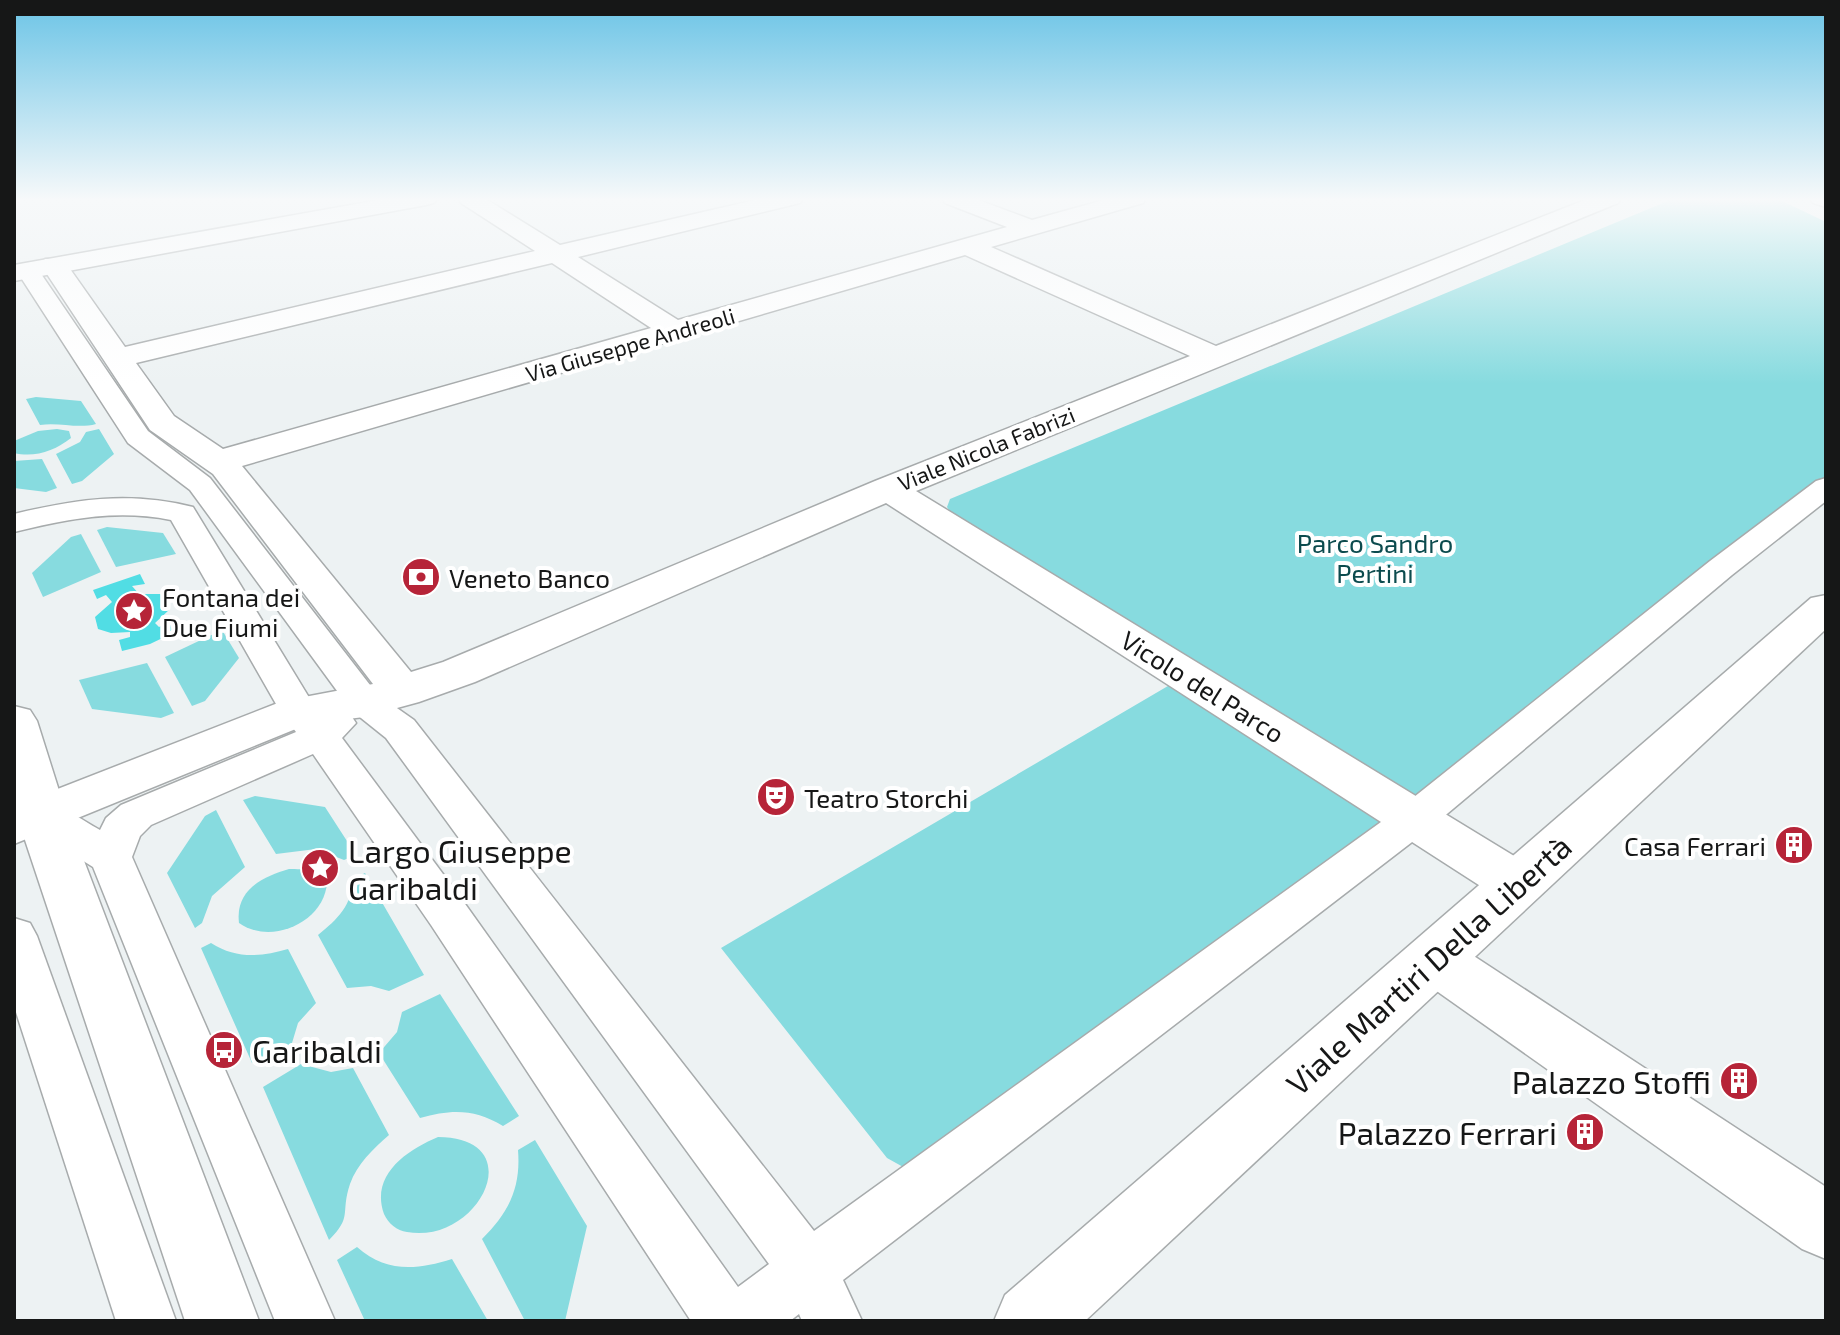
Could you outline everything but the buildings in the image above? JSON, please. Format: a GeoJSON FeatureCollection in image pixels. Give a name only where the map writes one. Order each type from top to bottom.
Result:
{"type":"FeatureCollection","features":[{"type":"Feature","properties":{"kind":"street"},"geometry":{"type":"LineString","coordinates":[[35,277],[141,260]]}},
{"type":"Feature","properties":{"kind":"street"},"geometry":{"type":"LineString","coordinates":[[119,358],[530,260]]}},
{"type":"Feature","properties":{"kind":"street"},"geometry":{"type":"LineString","coordinates":[[567,260],[675,331]]}},
{"type":"Feature","properties":{"kind":"street","name":"Via Giuseppe Andreoli"},"geometry":{"type":"LineString","coordinates":[[217,462],[918,260]]}},
{"type":"Feature","properties":{"kind":"street"},"geometry":{"type":"LineString","coordinates":[[999,260],[1214,356]]}},
{"type":"Feature","properties":{"kind":"street","name":"Viale Nicola Fabrizi"},"geometry":{"type":"LineString","coordinates":[[383,697],[459,672],[888,489],[1454,260]]}},
{"type":"Feature","properties":{"kind":"street"},"geometry":{"type":"LineString","coordinates":[[28,821],[383,697],[225,467],[162,423],[119,358],[35,277]]}},
{"type":"Feature","properties":{"kind":"street","name":"Vicolo del Parco"},"geometry":{"type":"LineString","coordinates":[[888,489],[1518,884]]}},
{"type":"Feature","properties":{"kind":"street","name":"Viale Martiri Della Libertà"},"geometry":{"type":"LineString","coordinates":[[1031,1321],[1826,607]]}},
{"type":"Feature","properties":{"kind":"street"},"geometry":{"type":"LineString","coordinates":[[14,721],[28,821],[222,1321]]}},
{"type":"Feature","properties":{"kind":"street"},"geometry":{"type":"LineString","coordinates":[[1434,959],[1826,1226]]}},
{"type":"Feature","properties":{"kind":"lane"},"geometry":{"type":"LineString","coordinates":[[35,277],[138,437],[200,484],[383,697],[400,729],[809,1271],[832,1321]]}},
{"type":"Feature","properties":{"kind":"lane"},"geometry":{"type":"LineString","coordinates":[[741,1321],[1414,819],[1721,568],[1826,487]]}},
{"type":"Feature","properties":{"kind":"lane"},"geometry":{"type":"LineString","coordinates":[[14,523],[89,505],[142,503],[182,513],[310,723],[447,913],[726,1321]]}},
{"type":"Feature","properties":{"kind":"lane"},"geometry":{"type":"LineString","coordinates":[[305,1321],[111,857],[121,829],[136,815],[310,723]]}},
{"type":"Feature","properties":{"kind":"lane"},"geometry":{"type":"LineString","coordinates":[[28,821],[111,857]]}},
{"type":"Feature","properties":{"kind":"lane"},"geometry":{"type":"LineString","coordinates":[[14,936],[146,1321]]}},
{"type":"Feature","properties":{"kind":"green space","name":"Parco Sandro Pertini"},"geometry":{"type":"Polygon","coordinates":[[[1525,260],[1826,260],[1826,479],[964,1151],[905,1168],[887,1158],[721,948],[1185,676],[954,518],[947,507],[950,499],[1525,260]]]}},
{"type":"Feature","properties":{"kind":"green space"},"geometry":{"type":"Polygon","coordinates":[[[26,399],[81,401],[96,424],[40,425],[26,399]]]}},
{"type":"Feature","properties":{"kind":"green space"},"geometry":{"type":"Polygon","coordinates":[[[99,429],[114,454],[82,481],[72,484],[56,454],[80,442],[86,432],[99,429]]]}},
{"type":"Feature","properties":{"kind":"green space"},"geometry":{"type":"Polygon","coordinates":[[[38,431],[69,431],[71,438],[44,452],[29,455],[14,453],[14,441],[38,431]]]}},
{"type":"Feature","properties":{"kind":"green space"},"geometry":{"type":"Polygon","coordinates":[[[42,459],[57,488],[46,492],[14,488],[14,461],[42,459]]]}},
{"type":"Feature","properties":{"kind":"green space"},"geometry":{"type":"Polygon","coordinates":[[[107,527],[163,533],[176,554],[116,567],[97,530],[107,527]]]}},
{"type":"Feature","properties":{"kind":"green space"},"geometry":{"type":"Polygon","coordinates":[[[81,534],[101,572],[43,597],[32,573],[71,537],[81,534]]]}},
{"type":"Feature","properties":{"kind":"green space"},"geometry":{"type":"Polygon","coordinates":[[[222,630],[239,658],[205,701],[192,706],[165,657],[222,630]]]}},
{"type":"Feature","properties":{"kind":"green space"},"geometry":{"type":"Polygon","coordinates":[[[147,663],[174,713],[161,718],[92,709],[79,680],[147,663]]]}},
{"type":"Feature","properties":{"kind":"green space"},"geometry":{"type":"Polygon","coordinates":[[[255,796],[325,807],[356,855],[344,860],[316,849],[276,854],[243,800],[255,796]]]}},
{"type":"Feature","properties":{"kind":"green space"},"geometry":{"type":"Polygon","coordinates":[[[216,810],[245,867],[212,896],[202,923],[195,928],[167,873],[205,816],[216,810]]]}},
{"type":"Feature","properties":{"kind":"green space"},"geometry":{"type":"Polygon","coordinates":[[[289,869],[310,871],[327,882],[317,909],[307,919],[280,931],[266,932],[239,923],[241,902],[252,887],[269,876],[289,869]]]}},
{"type":"Feature","properties":{"kind":"green space"},"geometry":{"type":"Polygon","coordinates":[[[365,873],[424,975],[389,991],[371,986],[347,988],[318,935],[343,911],[353,879],[365,873]]]}},
{"type":"Feature","properties":{"kind":"green space"},"geometry":{"type":"Polygon","coordinates":[[[211,943],[230,952],[249,955],[288,949],[316,1003],[298,1023],[292,1043],[252,1063],[201,948],[211,943]]]}},
{"type":"Feature","properties":{"kind":"green space"},"geometry":{"type":"Polygon","coordinates":[[[440,994],[519,1116],[503,1126],[483,1116],[463,1112],[420,1118],[379,1053],[397,1032],[402,1012],[440,994]]]}},
{"type":"Feature","properties":{"kind":"green space"},"geometry":{"type":"Polygon","coordinates":[[[301,1064],[331,1072],[353,1068],[389,1135],[371,1151],[357,1170],[347,1194],[344,1220],[329,1240],[263,1087],[301,1064]]]}},
{"type":"Feature","properties":{"kind":"green space"},"geometry":{"type":"Polygon","coordinates":[[[438,1137],[467,1142],[483,1154],[489,1171],[485,1190],[473,1208],[455,1223],[433,1232],[400,1230],[384,1214],[382,1187],[394,1166],[404,1157],[438,1137]]]}},
{"type":"Feature","properties":{"kind":"green space"},"geometry":{"type":"Polygon","coordinates":[[[535,1140],[587,1226],[565,1321],[525,1321],[482,1239],[511,1199],[517,1176],[518,1150],[535,1140]]]}},
{"type":"Feature","properties":{"kind":"green space"},"geometry":{"type":"Polygon","coordinates":[[[357,1247],[379,1261],[402,1267],[452,1259],[488,1321],[365,1321],[337,1260],[357,1247]]]}},
{"type":"Feature","properties":{"kind":"shaded area","name":"Fontana dei Due Fiumi"},"geometry":{"type":"Polygon","coordinates":[[[140,574],[145,584],[132,586],[139,594],[160,594],[168,599],[169,610],[155,623],[159,627],[169,622],[173,633],[150,644],[122,651],[119,640],[130,637],[130,632],[111,633],[98,629],[95,617],[112,602],[106,595],[97,599],[93,590],[140,574]]]}},
{"type":"Feature","properties":{"kind":"place","name":"Veneto Banco"},"geometry":{"type":"Point","coordinates":[421,577]}},
{"type":"Feature","properties":{"kind":"place","name":"Fontana dei Due Fiumi"},"geometry":{"type":"Point","coordinates":[134,611]}},
{"type":"Feature","properties":{"kind":"place","name":"Teatro Storchi"},"geometry":{"type":"Point","coordinates":[776,797]}},
{"type":"Feature","properties":{"kind":"place","name":"Casa Ferrari"},"geometry":{"type":"Point","coordinates":[1794,845]}},
{"type":"Feature","properties":{"kind":"place","name":"Largo Giuseppe Garibaldi"},"geometry":{"type":"Point","coordinates":[320,868]}},
{"type":"Feature","properties":{"kind":"place","name":"Garibaldi"},"geometry":{"type":"Point","coordinates":[224,1050]}},
{"type":"Feature","properties":{"kind":"place","name":"Palazzo Stoffi"},"geometry":{"type":"Point","coordinates":[1739,1081]}},
{"type":"Feature","properties":{"kind":"place","name":"Palazzo Ferrari"},"geometry":{"type":"Point","coordinates":[1585,1132]}}]}
